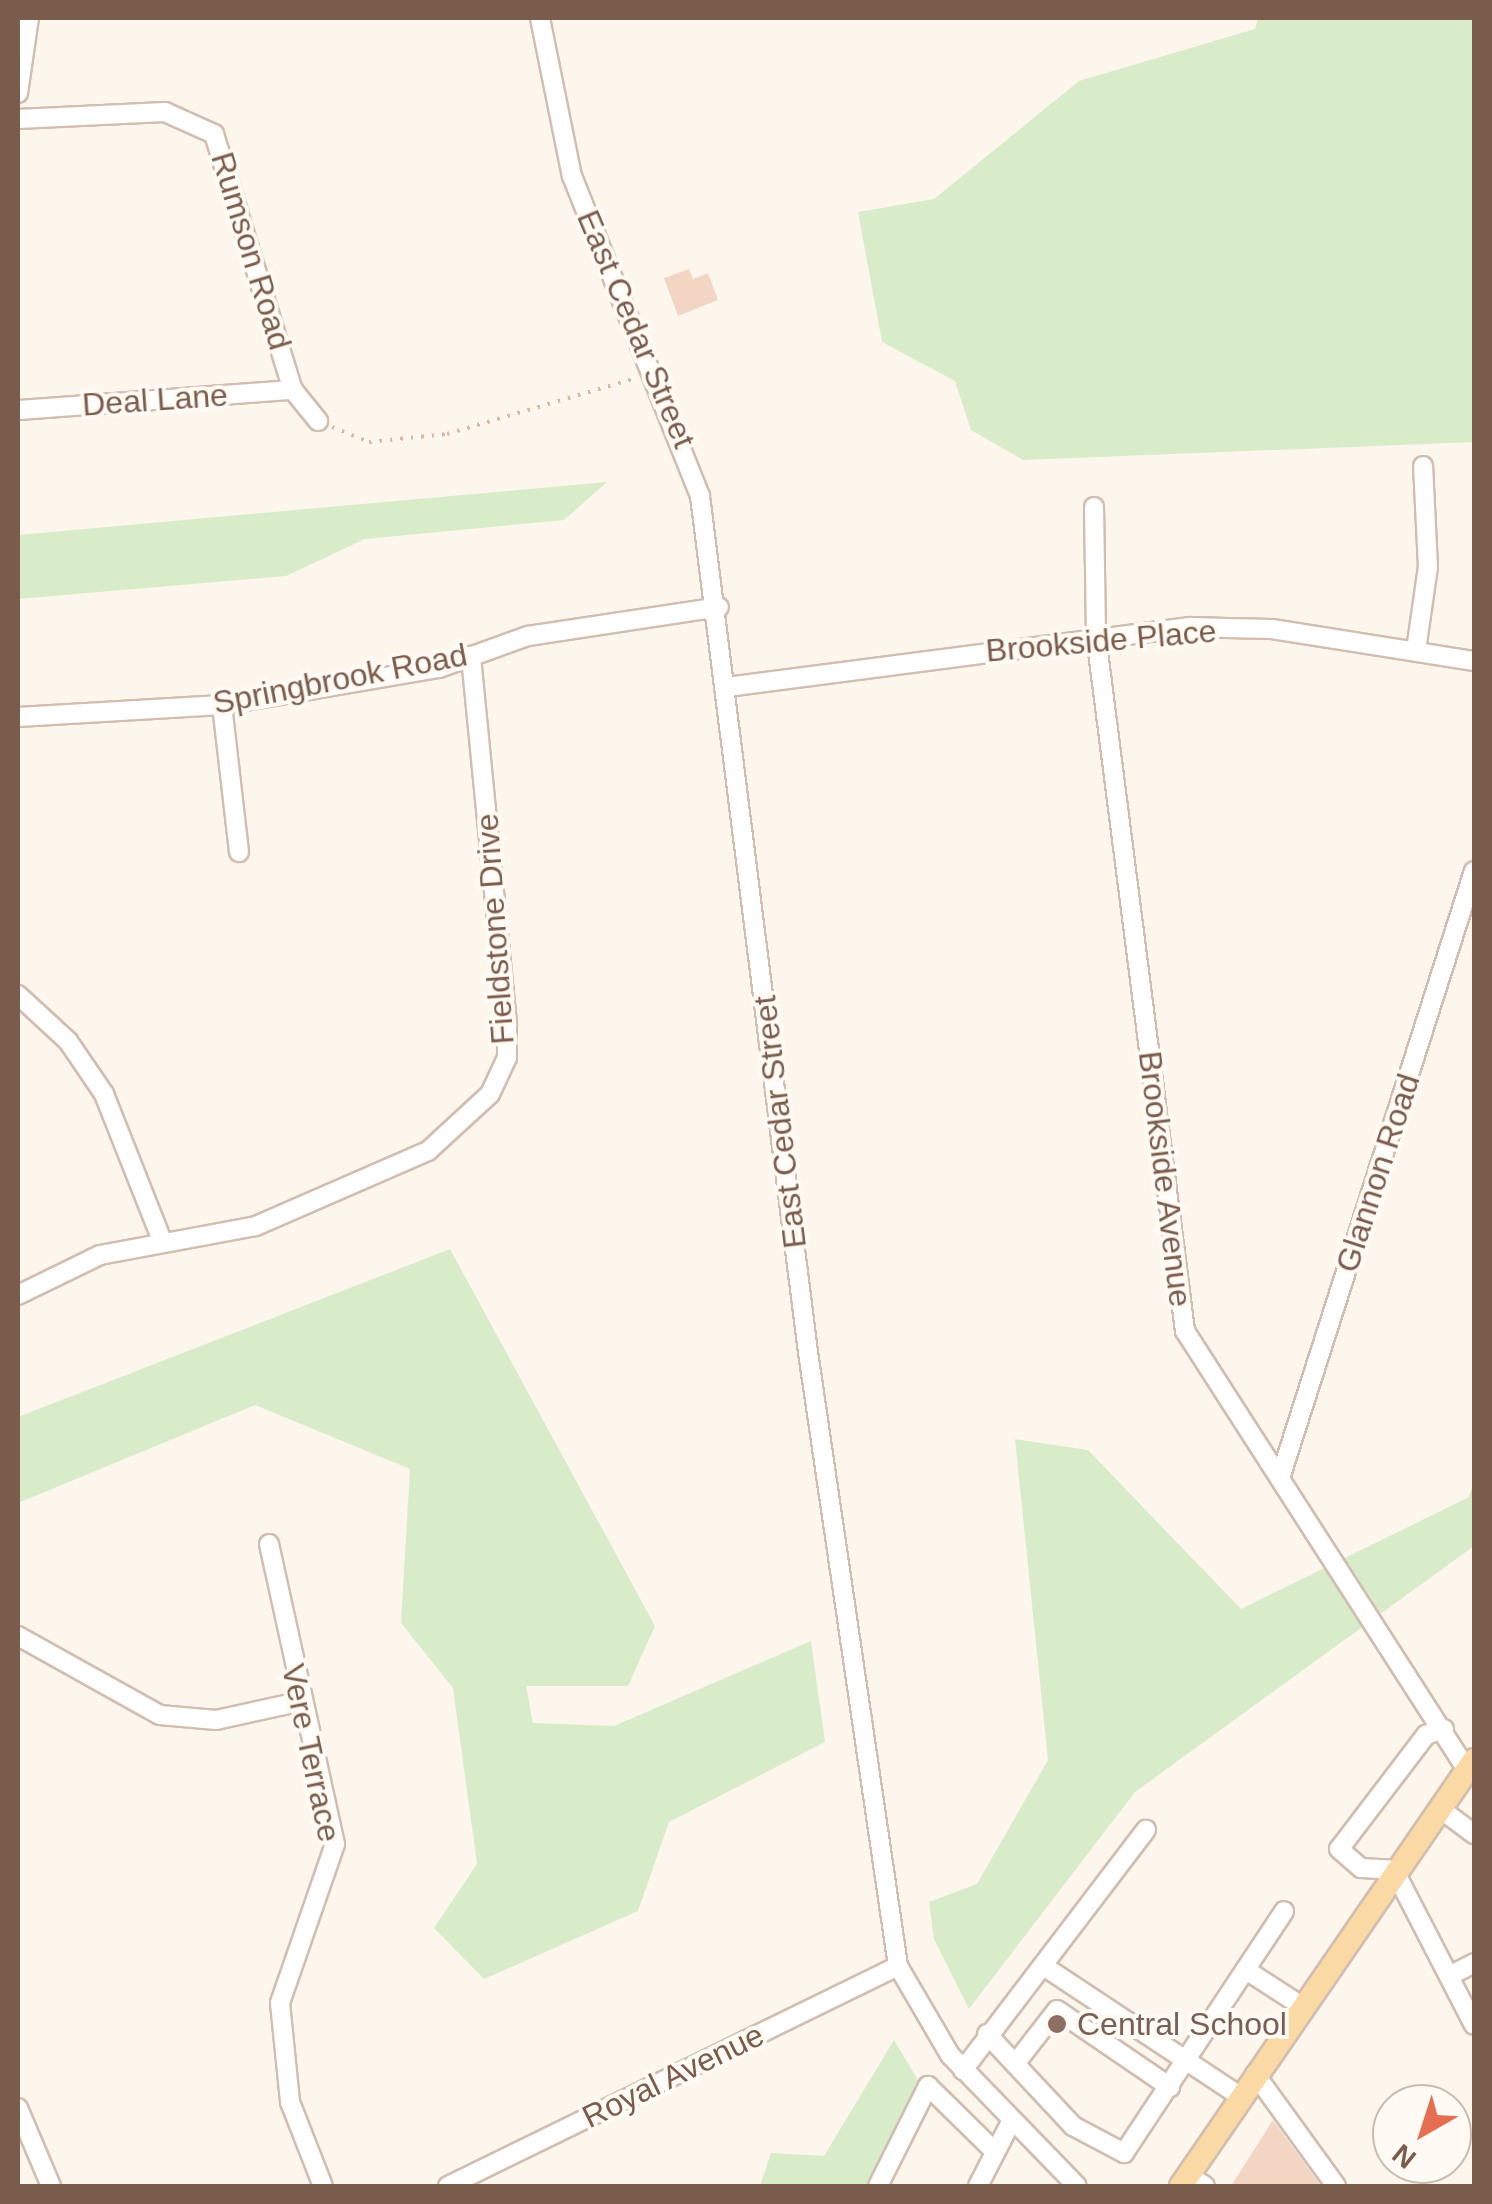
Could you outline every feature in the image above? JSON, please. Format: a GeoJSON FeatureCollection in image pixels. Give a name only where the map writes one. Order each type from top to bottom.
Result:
{"type":"FeatureCollection","features":[{"type":"Feature","properties":{"kind":"main road"},"geometry":{"type":"LineString","coordinates":[[1191,2183],[1240,2096],[1300,2006],[1471,1765]]}},
{"type":"Feature","properties":{"kind":"street"},"geometry":{"type":"LineString","coordinates":[[18,93],[29,18]]}},
{"type":"Feature","properties":{"kind":"street","name":"East Cedar Street"},"geometry":{"type":"LineString","coordinates":[[540,18],[572,176],[657,371],[700,496],[719,607],[808,1352],[898,1966],[963,2070],[1077,2186]]}},
{"type":"Feature","properties":{"kind":"street","name":"Rumson Road"},"geometry":{"type":"LineString","coordinates":[[18,119],[165,112],[214,134],[294,390]]}},
{"type":"Feature","properties":{"kind":"street"},"geometry":{"type":"LineString","coordinates":[[294,390],[318,421]]}},
{"type":"Feature","properties":{"kind":"street","name":"Deal Lane"},"geometry":{"type":"LineString","coordinates":[[18,410],[294,390]]}},
{"type":"Feature","properties":{"kind":"street"},"geometry":{"type":"LineString","coordinates":[[1416,650],[1428,567],[1423,466]]}},
{"type":"Feature","properties":{"kind":"street","name":"Brookside Avenue"},"geometry":{"type":"LineString","coordinates":[[1094,507],[1096,636],[1184,1331],[1471,1765]]}},
{"type":"Feature","properties":{"kind":"street","name":"Springbrook Road"},"geometry":{"type":"LineString","coordinates":[[18,717],[222,705],[471,656],[528,636],[719,607]]}},
{"type":"Feature","properties":{"kind":"street","name":"Brookside Place"},"geometry":{"type":"LineString","coordinates":[[727,687],[1096,636],[1272,629],[1474,660]]}},
{"type":"Feature","properties":{"kind":"street","name":"Fieldstone Drive"},"geometry":{"type":"LineString","coordinates":[[18,1296],[162,1238],[201,1240],[256,1226],[428,1150],[490,1094],[506,1058],[507,1024],[471,656]]}},
{"type":"Feature","properties":{"kind":"street"},"geometry":{"type":"LineString","coordinates":[[222,705],[239,852]]}},
{"type":"Feature","properties":{"kind":"street","name":"Glannon Road"},"geometry":{"type":"LineString","coordinates":[[1280,1475],[1474,870]]}},
{"type":"Feature","properties":{"kind":"street"},"geometry":{"type":"LineString","coordinates":[[18,995],[68,1040],[104,1094],[162,1238]]}},
{"type":"Feature","properties":{"kind":"street","name":"Vere Terrace"},"geometry":{"type":"LineString","coordinates":[[269,1544],[298,1702],[336,1844],[280,2003],[290,2102],[323,2186]]}},
{"type":"Feature","properties":{"kind":"street"},"geometry":{"type":"LineString","coordinates":[[18,1636],[174,1718],[216,1720],[298,1702]]}},
{"type":"Feature","properties":{"kind":"street"},"geometry":{"type":"LineString","coordinates":[[1444,1728],[1426,1735],[1339,1850],[1360,1868],[1394,1870],[1474,2025]]}},
{"type":"Feature","properties":{"kind":"street"},"geometry":{"type":"LineString","coordinates":[[1439,1808],[1474,1834]]}},
{"type":"Feature","properties":{"kind":"street"},"geometry":{"type":"LineString","coordinates":[[953,2110],[963,2070],[987,2034],[1045,1967],[1146,1830]]}},
{"type":"Feature","properties":{"kind":"street"},"geometry":{"type":"LineString","coordinates":[[987,2034],[1112,2154],[1134,2146],[1284,1911]]}},
{"type":"Feature","properties":{"kind":"street"},"geometry":{"type":"LineString","coordinates":[[1448,1976],[1474,1963]]}},
{"type":"Feature","properties":{"kind":"street","name":"Royal Avenue"},"geometry":{"type":"LineString","coordinates":[[448,2186],[898,1966]]}},
{"type":"Feature","properties":{"kind":"street"},"geometry":{"type":"LineString","coordinates":[[1045,1967],[1240,2096]]}},
{"type":"Feature","properties":{"kind":"street"},"geometry":{"type":"LineString","coordinates":[[1246,1970],[1300,2006]]}},
{"type":"Feature","properties":{"kind":"street"},"geometry":{"type":"LineString","coordinates":[[1015,2064],[1057,2010],[1170,2087]]}},
{"type":"Feature","properties":{"kind":"street"},"geometry":{"type":"LineString","coordinates":[[878,2186],[928,2086],[963,2070]]}},
{"type":"Feature","properties":{"kind":"street"},"geometry":{"type":"LineString","coordinates":[[1255,2074],[1336,2186]]}},
{"type":"Feature","properties":{"kind":"street"},"geometry":{"type":"LineString","coordinates":[[928,2086],[991,2148]]}},
{"type":"Feature","properties":{"kind":"street"},"geometry":{"type":"LineString","coordinates":[[18,2108],[51,2186]]}},
{"type":"Feature","properties":{"kind":"street"},"geometry":{"type":"LineString","coordinates":[[978,2186],[991,2148],[1012,2120]]}},
{"type":"Feature","properties":{"kind":"path"},"geometry":{"type":"LineString","coordinates":[[318,421],[369,442],[446,434],[657,371]]}},
{"type":"Feature","properties":{"kind":"green space"},"geometry":{"type":"Polygon","coordinates":[[[1258,18],[1474,18],[1474,442],[1023,460],[971,430],[955,381],[882,342],[858,212],[934,199],[1079,81],[1255,29],[1258,18]]]}},
{"type":"Feature","properties":{"kind":"green space"},"geometry":{"type":"Polygon","coordinates":[[[607,482],[564,520],[365,539],[286,576],[18,599],[18,535],[607,482]]]}},
{"type":"Feature","properties":{"kind":"green space"},"geometry":{"type":"Polygon","coordinates":[[[450,1249],[655,1626],[628,1686],[526,1686],[533,1723],[614,1726],[811,1641],[825,1742],[669,1822],[638,1911],[484,1979],[434,1928],[477,1864],[453,1688],[401,1623],[410,1469],[255,1405],[18,1503],[18,1417],[450,1249]]]}},
{"type":"Feature","properties":{"kind":"green space"},"geometry":{"type":"Polygon","coordinates":[[[1015,1439],[1088,1450],[1241,1609],[1469,1497],[1474,1481],[1474,1546],[1135,1792],[969,2009],[934,1939],[929,1902],[977,1884],[1048,1760],[1015,1439]]]}},
{"type":"Feature","properties":{"kind":"green space"},"geometry":{"type":"Polygon","coordinates":[[[894,2040],[921,2085],[869,2186],[760,2186],[771,2153],[824,2156],[894,2040]]]}},
{"type":"Feature","properties":{"kind":"building"},"geometry":{"type":"Polygon","coordinates":[[[689,269],[693,279],[708,273],[718,300],[678,316],[664,278],[689,269]]]}},
{"type":"Feature","properties":{"kind":"building"},"geometry":{"type":"Polygon","coordinates":[[[1273,2120],[1321,2186],[1231,2186],[1273,2120]]]}},
{"type":"Feature","properties":{"kind":"place","name":"Central School"},"geometry":{"type":"Point","coordinates":[1057,2024]}}]}
